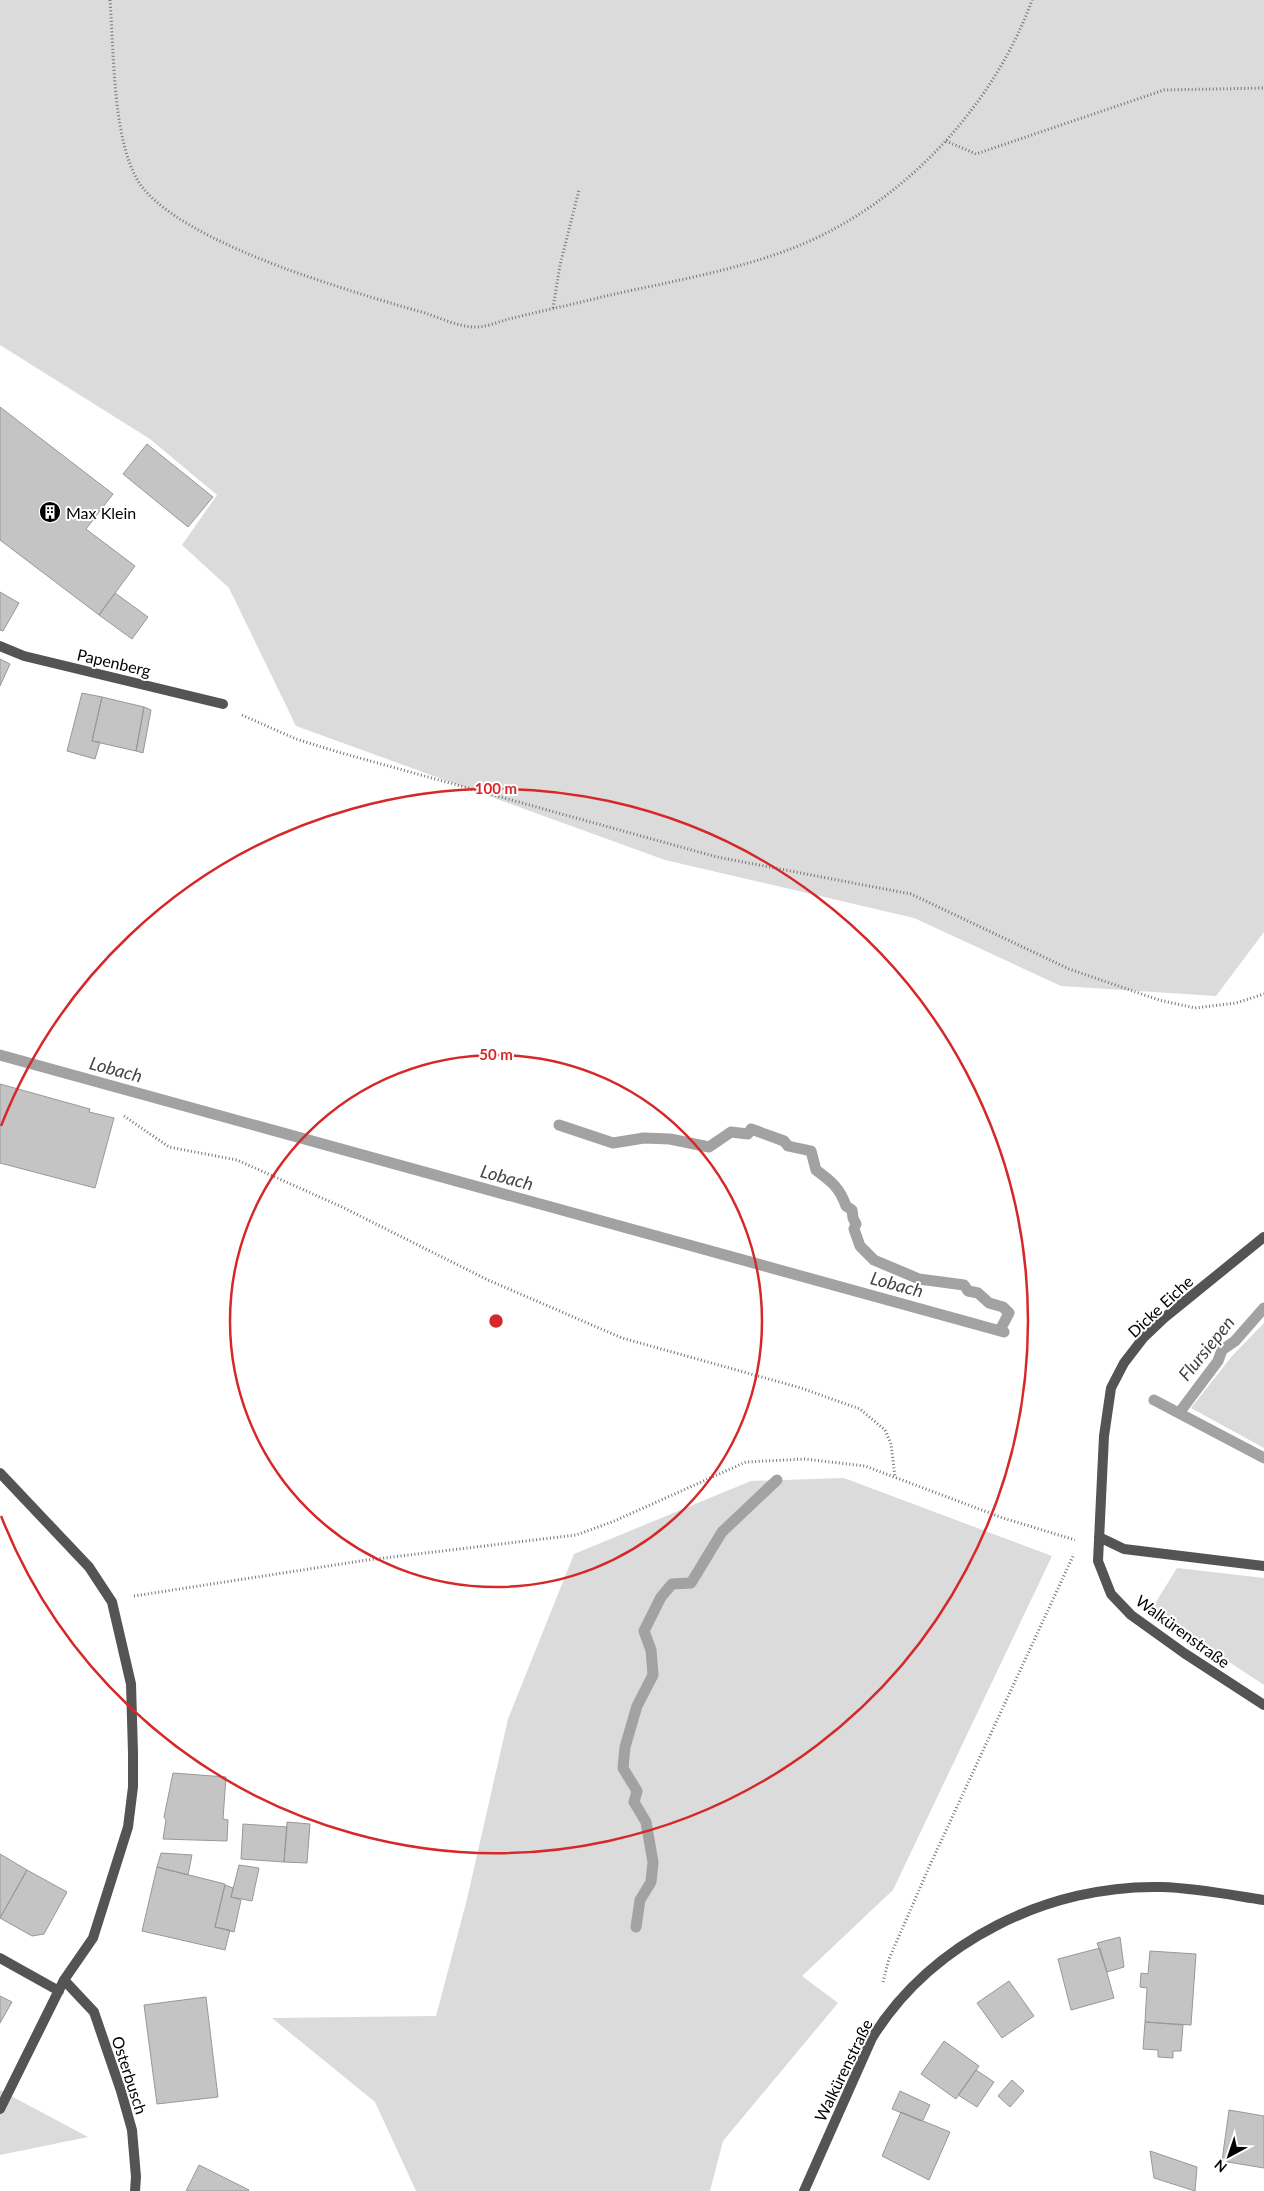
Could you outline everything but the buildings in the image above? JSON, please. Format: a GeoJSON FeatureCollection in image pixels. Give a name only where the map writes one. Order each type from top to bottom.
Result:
{"type":"FeatureCollection","features":[{"type":"Feature","properties":{"kind":"street","name":"Papenberg"},"geometry":{"type":"LineString","coordinates":[[0,646],[24,656],[223,704]]}},
{"type":"Feature","properties":{"kind":"street","name":"Dicke Eiche"},"geometry":{"type":"LineString","coordinates":[[1099,1537],[1104,1436],[1111,1388],[1124,1363],[1144,1337],[1164,1318],[1264,1237]]}},
{"type":"Feature","properties":{"kind":"street"},"geometry":{"type":"LineString","coordinates":[[0,1473],[89,1567],[112,1602],[131,1684],[133,1787],[128,1827],[93,1938],[64,1980],[0,2109]]}},
{"type":"Feature","properties":{"kind":"street"},"geometry":{"type":"LineString","coordinates":[[1099,1537],[1124,1549],[1264,1566]]}},
{"type":"Feature","properties":{"kind":"street","name":"Walkürenstraße"},"geometry":{"type":"LineString","coordinates":[[1099,1537],[1098,1561],[1108,1586],[1112,1594],[1131,1615],[1184,1653],[1264,1705]]}},
{"type":"Feature","properties":{"kind":"street","name":"Walkürenstraße"},"geometry":{"type":"LineString","coordinates":[[804,2191],[848,2091],[881,2024],[905,1995],[928,1972],[963,1945],[1050,1902],[1104,1889],[1163,1887],[1264,1900]]}},
{"type":"Feature","properties":{"kind":"street"},"geometry":{"type":"LineString","coordinates":[[0,1958],[59,1991]]}},
{"type":"Feature","properties":{"kind":"street","name":"Osterbusch"},"geometry":{"type":"LineString","coordinates":[[64,1980],[94,2012],[122,2091],[132,2130],[136,2177],[134,2191]]}},
{"type":"Feature","properties":{"kind":"path"},"geometry":{"type":"LineString","coordinates":[[110,0],[121,134],[131,166],[143,188],[172,213],[254,257],[340,289],[474,328],[730,266],[792,249],[831,231],[864,211],[911,175],[946,141],[990,87],[1020,34],[1032,0]]}},
{"type":"Feature","properties":{"kind":"path"},"geometry":{"type":"LineString","coordinates":[[946,141],[976,154],[1164,90],[1264,88]]}},
{"type":"Feature","properties":{"kind":"path"},"geometry":{"type":"LineString","coordinates":[[553,308],[560,265],[579,190]]}},
{"type":"Feature","properties":{"kind":"path"},"geometry":{"type":"LineString","coordinates":[[223,704],[247,718],[296,739],[330,750],[717,857],[911,894],[1069,969],[1112,986],[1158,1000],[1195,1008],[1236,1003],[1264,994]]}},
{"type":"Feature","properties":{"kind":"path"},"geometry":{"type":"LineString","coordinates":[[124,1116],[169,1147],[237,1160],[342,1207],[488,1280],[622,1338],[801,1388],[860,1408],[885,1430],[891,1444],[895,1477]]}},
{"type":"Feature","properties":{"kind":"path"},"geometry":{"type":"LineString","coordinates":[[112,1602],[146,1594],[367,1560],[576,1535],[612,1522],[746,1462],[804,1459],[865,1466],[1071,1541],[1099,1537]]}},
{"type":"Feature","properties":{"kind":"path"},"geometry":{"type":"LineString","coordinates":[[883,1984],[889,1959],[926,1873],[1044,1614],[1074,1554],[1099,1537]]}},
{"type":"Feature","properties":{"kind":"shaded area"},"geometry":{"type":"Polygon","coordinates":[[[0,0],[1264,0],[1264,932],[1216,996],[1061,986],[914,918],[665,860],[296,726],[229,588],[182,545],[217,495],[150,439],[0,345],[0,0]]]}},
{"type":"Feature","properties":{"kind":"shaded area"},"geometry":{"type":"Polygon","coordinates":[[[1264,1323],[1264,1448],[1191,1408],[1232,1356],[1264,1323]]]}},
{"type":"Feature","properties":{"kind":"shaded area"},"geometry":{"type":"Polygon","coordinates":[[[844,1478],[1052,1556],[893,1890],[802,1976],[838,2003],[723,2141],[710,2191],[416,2191],[375,2102],[272,2018],[436,2016],[467,1899],[508,1719],[574,1554],[751,1481],[844,1478]]]}},
{"type":"Feature","properties":{"kind":"shaded area"},"geometry":{"type":"Polygon","coordinates":[[[1177,1568],[1264,1578],[1264,1685],[1151,1610],[1177,1568]]]}},
{"type":"Feature","properties":{"kind":"shaded area"},"geometry":{"type":"Polygon","coordinates":[[[0,2090],[88,2137],[0,2155],[0,2090]]]}},
{"type":"Feature","properties":{"kind":"waterway","name":"Lobach"},"geometry":{"type":"LineString","coordinates":[[0,1055],[1004,1332]]}},
{"type":"Feature","properties":{"kind":"waterway"},"geometry":{"type":"LineString","coordinates":[[559,1125],[613,1143],[644,1138],[670,1139],[709,1147],[731,1132],[748,1134],[751,1129],[784,1141],[788,1146],[811,1151],[816,1170],[834,1185],[841,1194],[846,1206],[852,1210],[856,1224],[854,1229],[860,1246],[874,1260],[919,1279],[964,1285],[968,1291],[978,1293],[989,1303],[1003,1307],[1009,1313],[1000,1330]]}},
{"type":"Feature","properties":{"kind":"waterway","name":"Flursiepen"},"geometry":{"type":"LineString","coordinates":[[1179,1413],[1218,1361],[1222,1350],[1235,1341],[1264,1308]]}},
{"type":"Feature","properties":{"kind":"waterway","name":"Lobach"},"geometry":{"type":"LineString","coordinates":[[1154,1400],[1264,1458]]}},
{"type":"Feature","properties":{"kind":"waterway"},"geometry":{"type":"LineString","coordinates":[[636,1927],[640,1900],[651,1882],[653,1862],[646,1822],[634,1802],[637,1791],[623,1768],[625,1747],[637,1706],[653,1675],[651,1650],[644,1631],[661,1597],[672,1584],[691,1583],[722,1532],[777,1480]]}},
{"type":"Feature","properties":{"kind":"place","name":"Max Klein"},"geometry":{"type":"Point","coordinates":[50,512]}}]}
